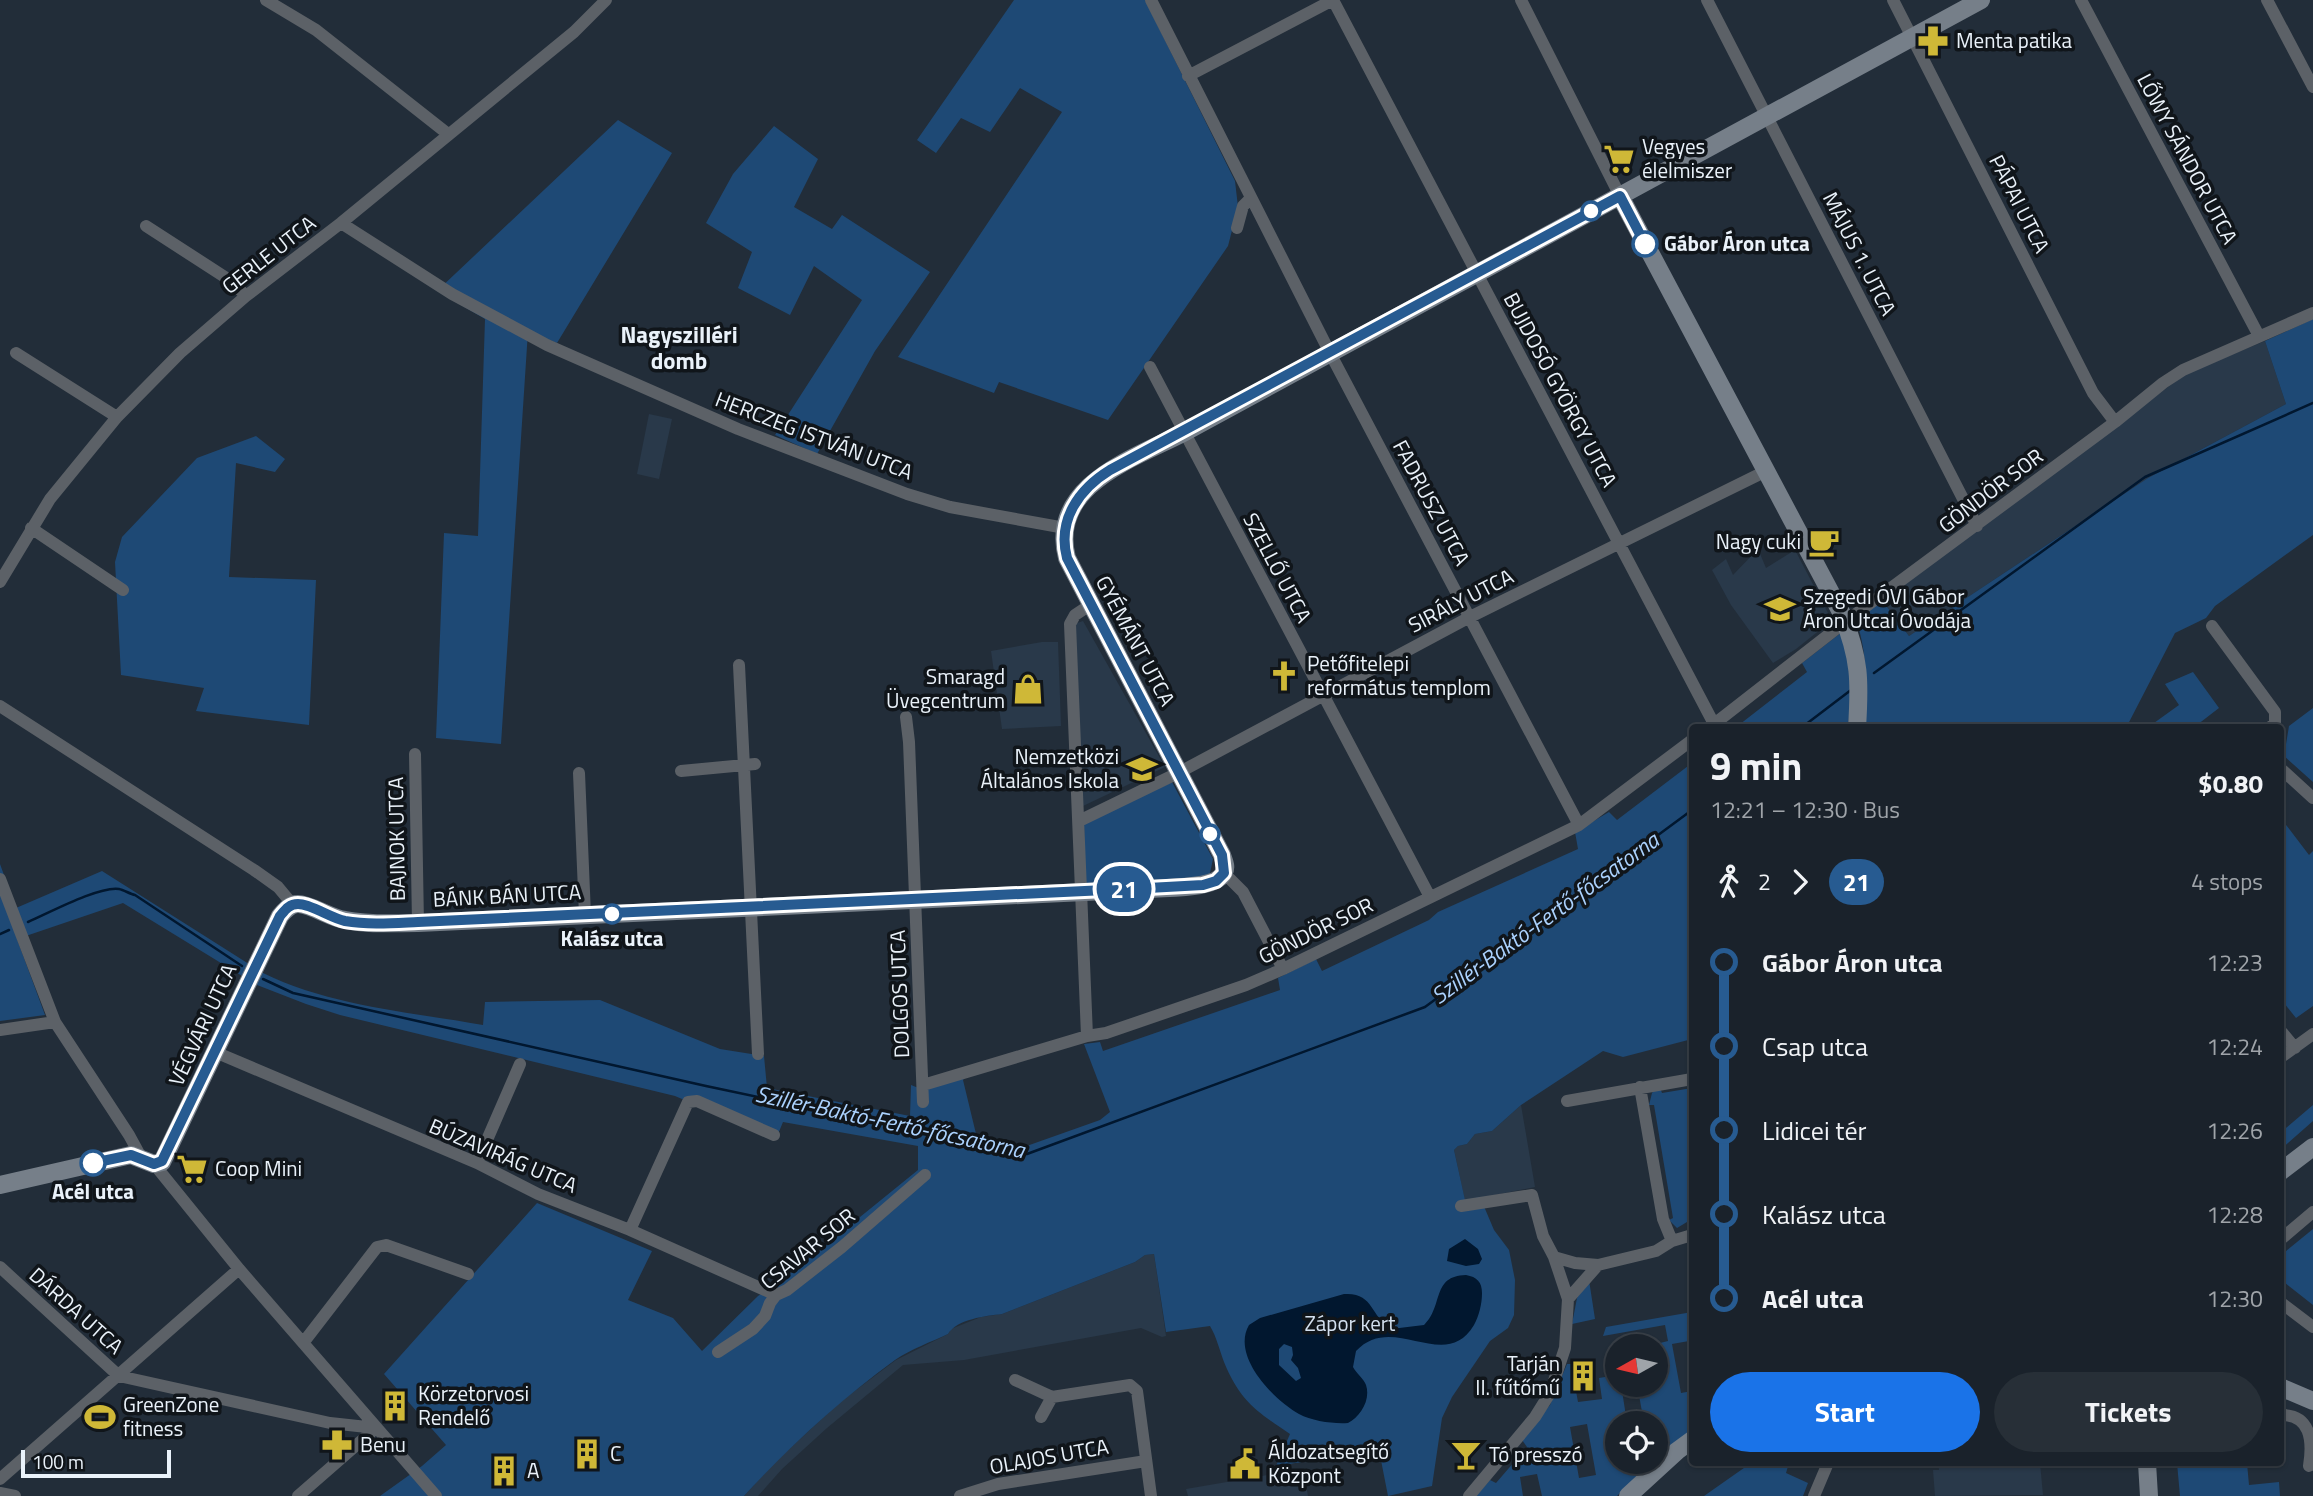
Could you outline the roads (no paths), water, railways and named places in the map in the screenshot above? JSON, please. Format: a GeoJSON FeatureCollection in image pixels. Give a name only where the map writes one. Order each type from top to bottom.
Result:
{"type":"FeatureCollection","features":[{"type":"Feature","properties":{"kind":"street"},"geometry":{"type":"LineString","coordinates":[[267,0],[316,30],[449,134]]}},
{"type":"Feature","properties":{"kind":"street","name":"GERLE UTCA"},"geometry":{"type":"LineString","coordinates":[[0,582],[50,499],[117,417],[180,353],[246,296],[341,223],[574,32],[606,0]]}},
{"type":"Feature","properties":{"kind":"street","name":"FADRUSZ UTCA"},"geometry":{"type":"LineString","coordinates":[[1151,0],[1330,353],[1580,825]]}},
{"type":"Feature","properties":{"kind":"street"},"geometry":{"type":"LineString","coordinates":[[1188,76],[1333,0]]}},
{"type":"Feature","properties":{"kind":"street","name":"BUJDOSÓ GYÖRGY UTCA"},"geometry":{"type":"LineString","coordinates":[[1333,0],[1619,544],[1710,724]]}},
{"type":"Feature","properties":{"kind":"street"},"geometry":{"type":"LineString","coordinates":[[1521,0],[1620,196],[1845,622],[1858,665],[1857,724]]}},
{"type":"Feature","properties":{"kind":"street","name":"MÁJUS 1. UTCA"},"geometry":{"type":"LineString","coordinates":[[1707,0],[1977,526]]}},
{"type":"Feature","properties":{"kind":"street","name":"PÁPAI UTCA"},"geometry":{"type":"LineString","coordinates":[[1893,0],[2093,393],[2115,422]]}},
{"type":"Feature","properties":{"kind":"street"},"geometry":{"type":"LineString","coordinates":[[1065,527],[1078,497],[1093,481],[1981,0]]}},
{"type":"Feature","properties":{"kind":"street","name":"LŐWY SÁNDOR UTCA"},"geometry":{"type":"LineString","coordinates":[[2081,0],[2259,336]]}},
{"type":"Feature","properties":{"kind":"street"},"geometry":{"type":"LineString","coordinates":[[2267,0],[2313,86]]}},
{"type":"Feature","properties":{"kind":"street"},"geometry":{"type":"LineString","coordinates":[[1237,228],[1243,206],[1250,199]]}},
{"type":"Feature","properties":{"kind":"street","name":"HERCZEG ISTVÁN UTCA"},"geometry":{"type":"LineString","coordinates":[[341,223],[452,294],[547,345],[738,429],[907,494],[950,507],[1065,527]]}},
{"type":"Feature","properties":{"kind":"street"},"geometry":{"type":"LineString","coordinates":[[146,226],[231,281],[246,296]]}},
{"type":"Feature","properties":{"kind":"street","name":"GÖNDÖR SOR"},"geometry":{"type":"LineString","coordinates":[[1714,724],[1845,622],[2115,422],[2162,383],[2183,370],[2313,313]]}},
{"type":"Feature","properties":{"kind":"street"},"geometry":{"type":"LineString","coordinates":[[16,353],[117,417]]}},
{"type":"Feature","properties":{"kind":"street","name":"SZELLŐ UTCA"},"geometry":{"type":"LineString","coordinates":[[1150,368],[1430,897]]}},
{"type":"Feature","properties":{"kind":"street","name":"SIRÁLY UTCA"},"geometry":{"type":"LineString","coordinates":[[1079,821],[1178,773],[1470,617],[1766,471]]}},
{"type":"Feature","properties":{"kind":"street","name":"GYÉMÁNT UTCA"},"geometry":{"type":"LineString","coordinates":[[1065,527],[1064,546],[1067,558],[1222,855],[1224,873]]}},
{"type":"Feature","properties":{"kind":"street"},"geometry":{"type":"LineString","coordinates":[[31,528],[123,590]]}},
{"type":"Feature","properties":{"kind":"street"},"geometry":{"type":"LineString","coordinates":[[1087,1036],[1070,624],[1075,615],[1090,605]]}},
{"type":"Feature","properties":{"kind":"street"},"geometry":{"type":"LineString","coordinates":[[2212,626],[2275,712],[2274,724]]}},
{"type":"Feature","properties":{"kind":"street"},"geometry":{"type":"LineString","coordinates":[[739,665],[750,765],[758,1054]]}},
{"type":"Feature","properties":{"kind":"street","name":"BÁNK BÁN UTCA"},"geometry":{"type":"LineString","coordinates":[[0,706],[254,870],[278,887],[293,905],[301,904],[346,921],[418,922],[585,915],[1203,885],[1216,881],[1224,873]]}},
{"type":"Feature","properties":{"kind":"street","name":"DOLGOS UTCA"},"geometry":{"type":"LineString","coordinates":[[905,717],[909,742],[923,1101]]}},
{"type":"Feature","properties":{"kind":"street","name":"GÖNDÖR SOR"},"geometry":{"type":"LineString","coordinates":[[923,1085],[1119,1029],[1246,985],[1283,969],[1580,825],[1689,742]]}},
{"type":"Feature","properties":{"kind":"street","name":"BAJNOK UTCA"},"geometry":{"type":"LineString","coordinates":[[415,754],[418,922]]}},
{"type":"Feature","properties":{"kind":"street"},"geometry":{"type":"LineString","coordinates":[[681,771],[750,765]]}},
{"type":"Feature","properties":{"kind":"street"},"geometry":{"type":"LineString","coordinates":[[2284,772],[2313,798]]}},
{"type":"Feature","properties":{"kind":"street"},"geometry":{"type":"LineString","coordinates":[[579,773],[585,915]]}},
{"type":"Feature","properties":{"kind":"street"},"geometry":{"type":"LineString","coordinates":[[1224,873],[1243,892],[1283,969]]}},
{"type":"Feature","properties":{"kind":"street"},"geometry":{"type":"LineString","coordinates":[[0,879],[5,908],[55,1021],[129,1135],[239,1269],[436,1496]]}},
{"type":"Feature","properties":{"kind":"street","name":"VÉGVÁRI UTCA"},"geometry":{"type":"LineString","coordinates":[[148,1161],[162,1161],[167,1155],[280,916],[285,909],[293,905]]}},
{"type":"Feature","properties":{"kind":"street"},"geometry":{"type":"LineString","coordinates":[[0,1030],[55,1021]]}},
{"type":"Feature","properties":{"kind":"street"},"geometry":{"type":"LineString","coordinates":[[2284,1055],[2313,1034]]}},
{"type":"Feature","properties":{"kind":"street"},"geometry":{"type":"LineString","coordinates":[[2284,1035],[2295,1048]]}},
{"type":"Feature","properties":{"kind":"street","name":"BÚZAVIRÁG UTCA"},"geometry":{"type":"LineString","coordinates":[[215,1052],[477,1163],[538,1194],[629,1230],[776,1295]]}},
{"type":"Feature","properties":{"kind":"street"},"geometry":{"type":"LineString","coordinates":[[477,1163],[520,1065]]}},
{"type":"Feature","properties":{"kind":"street"},"geometry":{"type":"LineString","coordinates":[[1567,1101],[1689,1079]]}},
{"type":"Feature","properties":{"kind":"street"},"geometry":{"type":"LineString","coordinates":[[1640,1087],[1663,1219],[1672,1241]]}},
{"type":"Feature","properties":{"kind":"street"},"geometry":{"type":"LineString","coordinates":[[629,1230],[688,1102],[697,1101],[774,1135]]}},
{"type":"Feature","properties":{"kind":"street"},"geometry":{"type":"LineString","coordinates":[[2284,1169],[2313,1147]]}},
{"type":"Feature","properties":{"kind":"street"},"geometry":{"type":"LineString","coordinates":[[0,1185],[131,1155],[148,1161]]}},
{"type":"Feature","properties":{"kind":"street","name":"CSAVAR SOR"},"geometry":{"type":"LineString","coordinates":[[718,1352],[753,1329],[765,1317],[776,1295],[787,1290],[842,1247],[925,1175]]}},
{"type":"Feature","properties":{"kind":"street"},"geometry":{"type":"LineString","coordinates":[[1461,1206],[1532,1195],[1543,1236],[1554,1257],[1568,1299],[1565,1349],[1550,1393],[1535,1417],[1468,1496]]}},
{"type":"Feature","properties":{"kind":"street"},"geometry":{"type":"LineString","coordinates":[[2284,1237],[2313,1212]]}},
{"type":"Feature","properties":{"kind":"street"},"geometry":{"type":"LineString","coordinates":[[1554,1257],[1575,1263],[1598,1265],[1656,1251],[1672,1241],[1689,1236]]}},
{"type":"Feature","properties":{"kind":"street"},"geometry":{"type":"LineString","coordinates":[[303,1343],[377,1247],[386,1245],[468,1274]]}},
{"type":"Feature","properties":{"kind":"street"},"geometry":{"type":"LineString","coordinates":[[1568,1299],[1598,1265]]}},
{"type":"Feature","properties":{"kind":"street","name":"DÁRDA UTCA"},"geometry":{"type":"LineString","coordinates":[[0,1267],[119,1376],[330,1423],[376,1428]]}},
{"type":"Feature","properties":{"kind":"street"},"geometry":{"type":"LineString","coordinates":[[0,1479],[239,1269]]}},
{"type":"Feature","properties":{"kind":"street"},"geometry":{"type":"LineString","coordinates":[[2284,1305],[2313,1326]]}},
{"type":"Feature","properties":{"kind":"street"},"geometry":{"type":"LineString","coordinates":[[1015,1380],[1052,1397],[1130,1385],[1134,1387],[1137,1391],[1151,1496]]}},
{"type":"Feature","properties":{"kind":"street"},"geometry":{"type":"LineString","coordinates":[[1041,1417],[1052,1397]]}},
{"type":"Feature","properties":{"kind":"street"},"geometry":{"type":"LineString","coordinates":[[2284,1416],[2301,1419],[2309,1431],[2312,1456],[2309,1466]]}},
{"type":"Feature","properties":{"kind":"street"},"geometry":{"type":"LineString","coordinates":[[298,1496],[376,1428]]}},
{"type":"Feature","properties":{"kind":"street"},"geometry":{"type":"LineString","coordinates":[[1628,1496],[1689,1442]]}},
{"type":"Feature","properties":{"kind":"street","name":"OLAJOS UTCA"},"geometry":{"type":"LineString","coordinates":[[960,1496],[998,1484],[1146,1461]]}},
{"type":"Feature","properties":{"kind":"street"},"geometry":{"type":"LineString","coordinates":[[1814,1496],[1827,1466]]}},
{"type":"Feature","properties":{"kind":"street"},"geometry":{"type":"LineString","coordinates":[[2147,1466],[2149,1496]]}},
{"type":"Feature","properties":{"kind":"street"},"geometry":{"type":"LineString","coordinates":[[0,1493],[15,1496]]}},
{"type":"Feature","properties":{"kind":"waterway","name":"Szillér-Baktó-Fertő-főcsatorna"},"geometry":{"type":"LineString","coordinates":[[1874,673],[2145,477],[2313,403]]}},
{"type":"Feature","properties":{"kind":"waterway","name":"Szillér-Baktó-Fertő-főcsatorna"},"geometry":{"type":"LineString","coordinates":[[1806,724],[1851,690]]}},
{"type":"Feature","properties":{"kind":"waterway","name":"Szillér-Baktó-Fertő-főcsatorna"},"geometry":{"type":"LineString","coordinates":[[263,979],[293,993],[706,1086],[1027,1154],[1425,1007],[1689,812]]}},
{"type":"Feature","properties":{"kind":"waterway","name":"Szillér-Baktó-Fertő-főcsatorna"},"geometry":{"type":"LineString","coordinates":[[28,922],[87,896],[119,889],[135,895],[242,966]]}},
{"type":"Feature","properties":{"kind":"waterway","name":"Szillér-Baktó-Fertő-főcsatorna"},"geometry":{"type":"LineString","coordinates":[[0,934],[9,930]]}},
{"type":"Feature","properties":{"kind":"place","name":"Menta patika"},"geometry":{"type":"Point","coordinates":[1933,41]}},
{"type":"Feature","properties":{"kind":"place","name":"Vegyes élelmiszer"},"geometry":{"type":"Point","coordinates":[1619,159]}},
{"type":"Feature","properties":{"kind":"place","name":"Gábor Áron utca"},"geometry":{"type":"Point","coordinates":[1645,244]}},
{"type":"Feature","properties":{"kind":"place","name":"Nagy cuki"},"geometry":{"type":"Point","coordinates":[1824,542]}},
{"type":"Feature","properties":{"kind":"place","name":"Szegedi ÓVI Gábor Áron Utcai Óvodája"},"geometry":{"type":"Point","coordinates":[1780,609]}},
{"type":"Feature","properties":{"kind":"place","name":"Petőfitelepi református templom"},"geometry":{"type":"Point","coordinates":[1284,676]}},
{"type":"Feature","properties":{"kind":"place","name":"Smaragd Üvegcentrum"},"geometry":{"type":"Point","coordinates":[1028,689]}},
{"type":"Feature","properties":{"kind":"place","name":"Nemzetközi Általános Iskola"},"geometry":{"type":"Point","coordinates":[1142,769]}},
{"type":"Feature","properties":{"kind":"place","name":"Kalász utca"},"geometry":{"type":"Point","coordinates":[612,914]}},
{"type":"Feature","properties":{"kind":"place","name":"Acél utca"},"geometry":{"type":"Point","coordinates":[93,1163]}},
{"type":"Feature","properties":{"kind":"place","name":"Coop Mini"},"geometry":{"type":"Point","coordinates":[192,1169]}},
{"type":"Feature","properties":{"kind":"place","name":"Tarján II. fűtőmű"},"geometry":{"type":"Point","coordinates":[1583,1376]}},
{"type":"Feature","properties":{"kind":"place","name":"Körzetorvosi Rendelő"},"geometry":{"type":"Point","coordinates":[395,1406]}},
{"type":"Feature","properties":{"kind":"place","name":"GreenZone fitness"},"geometry":{"type":"Point","coordinates":[100,1417]}},
{"type":"Feature","properties":{"kind":"place","name":"Benu"},"geometry":{"type":"Point","coordinates":[337,1445]}},
{"type":"Feature","properties":{"kind":"place","name":"C"},"geometry":{"type":"Point","coordinates":[587,1454]}},
{"type":"Feature","properties":{"kind":"place","name":"Tó presszó"},"geometry":{"type":"Point","coordinates":[1466,1455]}},
{"type":"Feature","properties":{"kind":"place","name":"Áldozatsegítő Központ"},"geometry":{"type":"Point","coordinates":[1245,1464]}},
{"type":"Feature","properties":{"kind":"place","name":"A"},"geometry":{"type":"Point","coordinates":[504,1471]}},
{"type":"Feature","properties":{"kind":"district","name":"Nagyszilléri domb"},"geometry":{"type":"Point","coordinates":[679,348]}},
{"type":"Feature","properties":{"kind":"park label","name":"Zápor kert"},"geometry":{"type":"Point","coordinates":[1350,1324]}}]}
